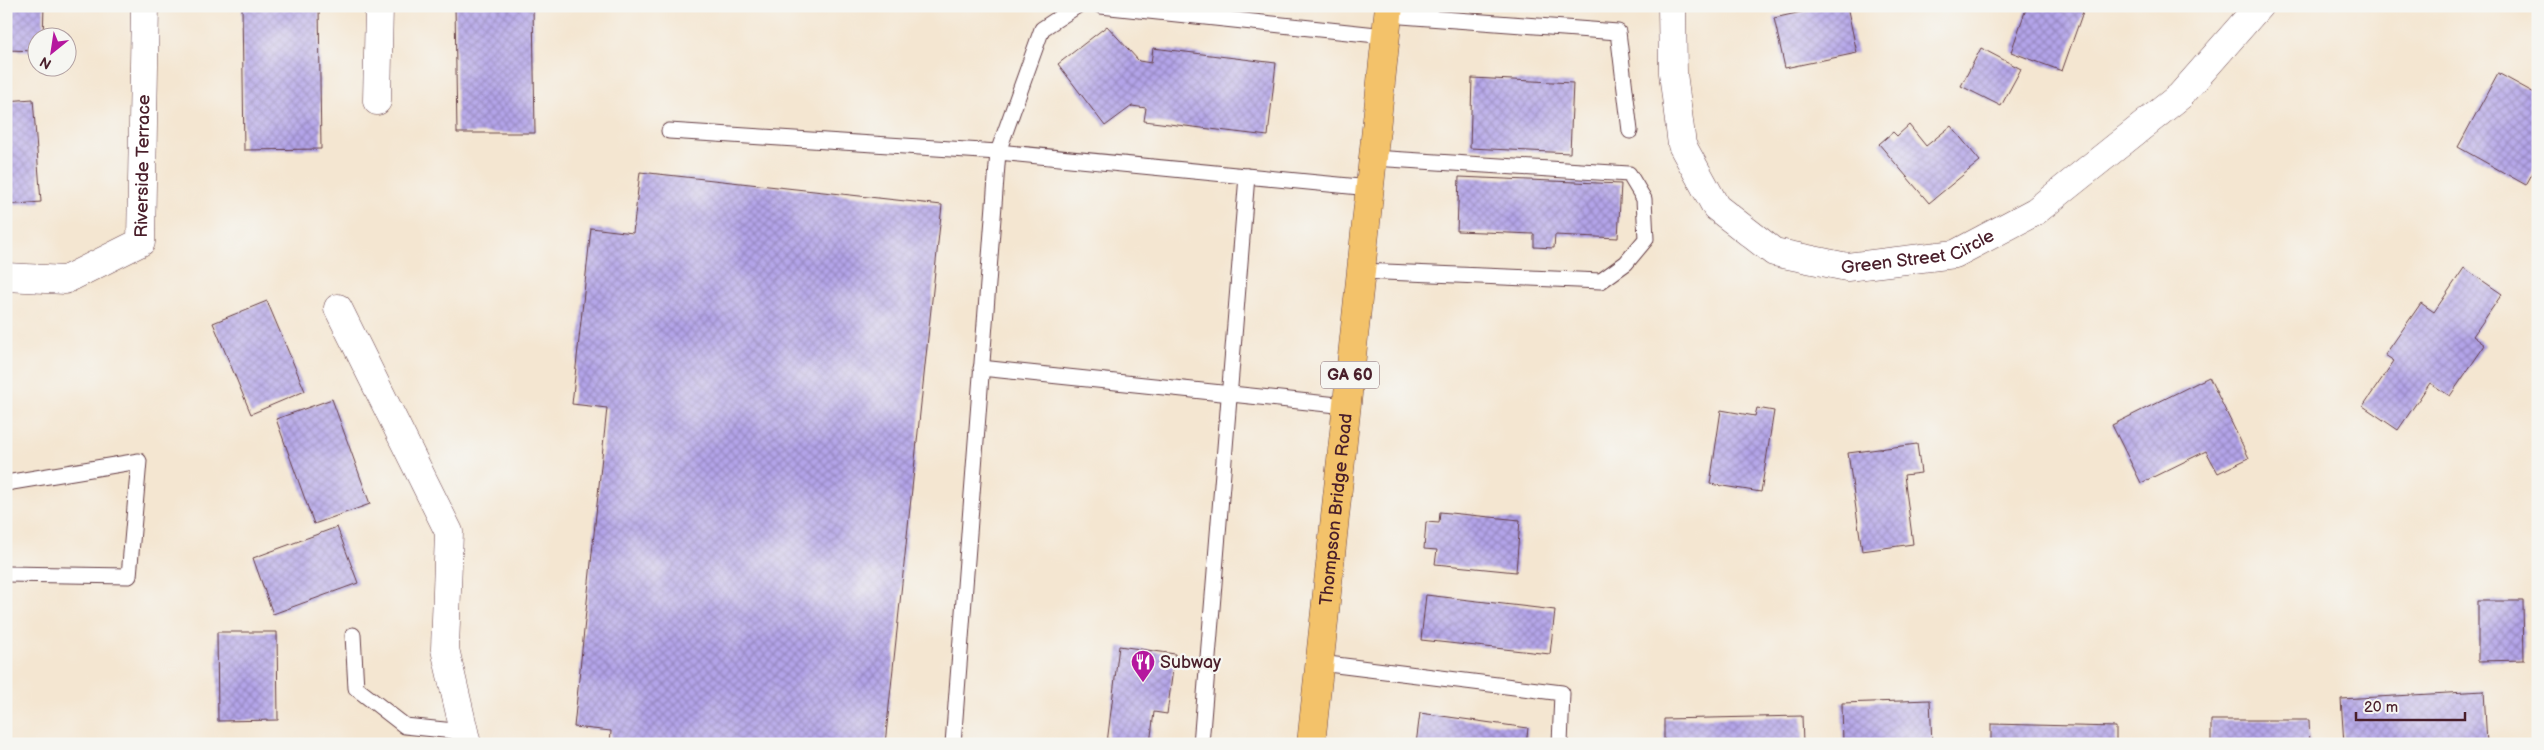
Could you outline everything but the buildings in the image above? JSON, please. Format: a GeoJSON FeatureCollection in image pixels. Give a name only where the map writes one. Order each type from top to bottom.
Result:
{"type":"FeatureCollection","features":[{"type":"Feature","properties":{"kind":"highway","name":"Thompson Bridge Road"},"geometry":{"type":"LineString","coordinates":[[1311,744],[1388,19]]}},
{"type":"Feature","properties":{"kind":"street","name":"Riverside Terrace"},"geometry":{"type":"LineString","coordinates":[[6,277],[65,280],[141,242],[145,6]]}},
{"type":"Feature","properties":{"kind":"street"},"geometry":{"type":"LineString","coordinates":[[377,101],[379,6]]}},
{"type":"Feature","properties":{"kind":"street","name":"Green Street Circle"},"geometry":{"type":"LineString","coordinates":[[1672,6],[1673,73],[1682,145],[1716,207],[1774,252],[1847,268],[1955,254],[2036,211],[2180,96],[2259,6]]}},
{"type":"Feature","properties":{"kind":"street"},"geometry":{"type":"LineString","coordinates":[[338,308],[449,532],[445,649],[465,738]]}},
{"type":"Feature","properties":{"kind":"lane"},"geometry":{"type":"LineString","coordinates":[[953,744],[998,152],[1042,29],[1077,6]]}},
{"type":"Feature","properties":{"kind":"lane"},"geometry":{"type":"LineString","coordinates":[[1101,6],[1618,32],[1630,131]]}},
{"type":"Feature","properties":{"kind":"lane"},"geometry":{"type":"LineString","coordinates":[[669,131],[998,152],[1370,188]]}},
{"type":"Feature","properties":{"kind":"lane"},"geometry":{"type":"LineString","coordinates":[[1362,271],[1600,281],[1626,263],[1646,238],[1644,199],[1629,174],[1373,158]]}},
{"type":"Feature","properties":{"kind":"lane"},"geometry":{"type":"LineString","coordinates":[[1201,744],[1247,176]]}},
{"type":"Feature","properties":{"kind":"lane"},"geometry":{"type":"LineString","coordinates":[[981,368],[1347,406]]}},
{"type":"Feature","properties":{"kind":"lane"},"geometry":{"type":"LineString","coordinates":[[6,483],[139,461],[129,576],[6,574]]}},
{"type":"Feature","properties":{"kind":"lane"},"geometry":{"type":"LineString","coordinates":[[353,635],[356,688],[405,726],[465,738]]}},
{"type":"Feature","properties":{"kind":"lane"},"geometry":{"type":"LineString","coordinates":[[1320,663],[1562,693],[1560,744]]}},
{"type":"Feature","properties":{"kind":"place","name":"Subway"},"geometry":{"type":"Point","coordinates":[1143,683]}}]}
